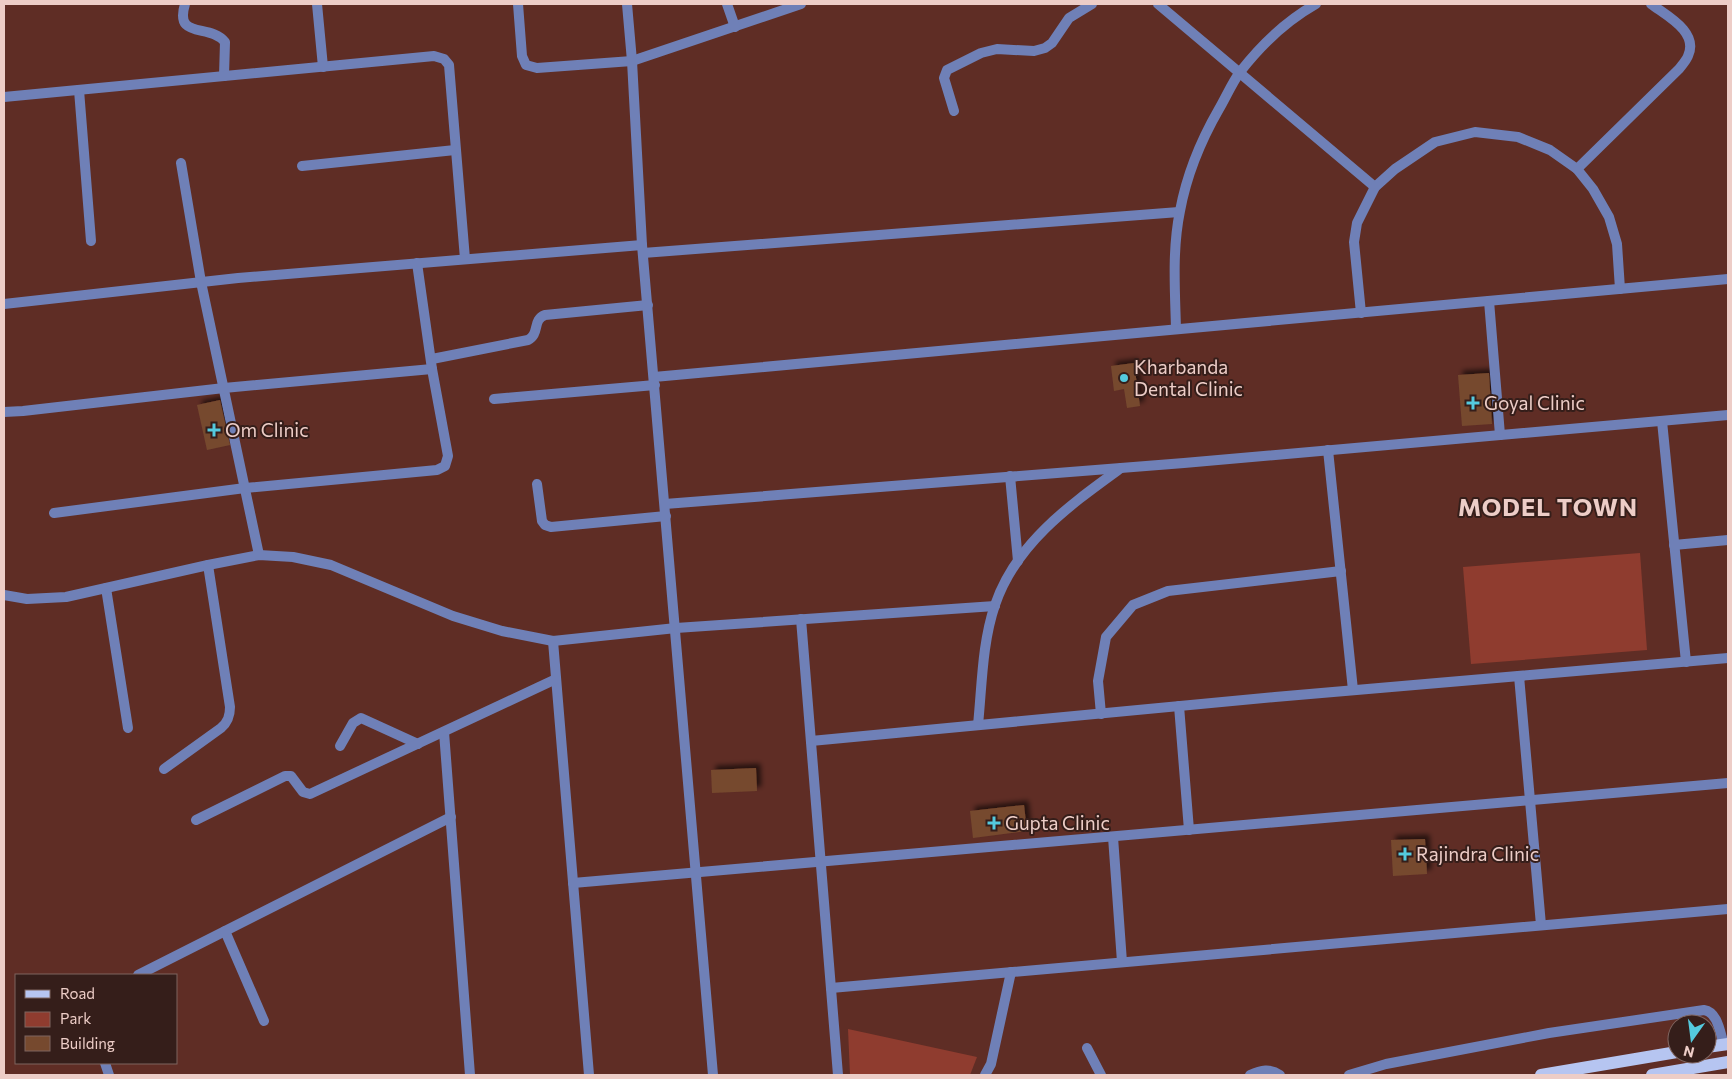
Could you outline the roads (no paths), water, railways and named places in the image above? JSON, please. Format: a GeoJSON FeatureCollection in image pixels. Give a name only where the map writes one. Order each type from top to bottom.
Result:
{"type":"FeatureCollection","features":[{"type":"Feature","properties":{"kind":"main road"},"geometry":{"type":"LineString","coordinates":[[1541,1075],[1605,1070],[1667,1054]]}},
{"type":"Feature","properties":{"kind":"main road"},"geometry":{"type":"LineString","coordinates":[[1652,1075],[1728,1062]]}},
{"type":"Feature","properties":{"kind":"street"},"geometry":{"type":"LineString","coordinates":[[185,4],[182,18],[183,23],[222,38],[225,42],[224,76]]}},
{"type":"Feature","properties":{"kind":"street"},"geometry":{"type":"LineString","coordinates":[[317,4],[323,67]]}},
{"type":"Feature","properties":{"kind":"street"},"geometry":{"type":"LineString","coordinates":[[518,4],[522,56],[526,64],[537,68],[632,61],[801,4]]}},
{"type":"Feature","properties":{"kind":"street"},"geometry":{"type":"LineString","coordinates":[[627,4],[643,249],[713,1075]]}},
{"type":"Feature","properties":{"kind":"street"},"geometry":{"type":"LineString","coordinates":[[727,4],[735,27]]}},
{"type":"Feature","properties":{"kind":"street"},"geometry":{"type":"LineString","coordinates":[[954,111],[944,78],[947,70],[981,53],[997,49],[1034,51],[1045,48],[1052,43],[1069,18],[1092,4]]}},
{"type":"Feature","properties":{"kind":"street"},"geometry":{"type":"LineString","coordinates":[[1158,4],[1375,187]]}},
{"type":"Feature","properties":{"kind":"street"},"geometry":{"type":"LineString","coordinates":[[1176,329],[1174,265],[1179,212],[1190,168],[1201,140],[1240,73],[1272,36],[1301,12],[1316,4]]}},
{"type":"Feature","properties":{"kind":"street"},"geometry":{"type":"LineString","coordinates":[[1577,170],[1679,69],[1688,55],[1690,42],[1684,29],[1651,4]]}},
{"type":"Feature","properties":{"kind":"street"},"geometry":{"type":"LineString","coordinates":[[4,97],[434,56],[444,58],[449,65],[465,259]]}},
{"type":"Feature","properties":{"kind":"street"},"geometry":{"type":"LineString","coordinates":[[79,90],[91,241]]}},
{"type":"Feature","properties":{"kind":"street"},"geometry":{"type":"LineString","coordinates":[[1362,312],[1354,242],[1357,224],[1375,187],[1395,168],[1435,142],[1474,132],[1518,137],[1550,150],[1577,170],[1593,189],[1609,217],[1617,244],[1620,289]]}},
{"type":"Feature","properties":{"kind":"street"},"geometry":{"type":"LineString","coordinates":[[302,166],[455,150]]}},
{"type":"Feature","properties":{"kind":"street"},"geometry":{"type":"LineString","coordinates":[[181,163],[201,282],[259,555]]}},
{"type":"Feature","properties":{"kind":"street"},"geometry":{"type":"LineString","coordinates":[[4,304],[201,282],[465,259],[643,249],[1179,212]]}},
{"type":"Feature","properties":{"kind":"street"},"geometry":{"type":"LineString","coordinates":[[54,513],[245,488],[437,470],[445,466],[448,456],[417,263]]}},
{"type":"Feature","properties":{"kind":"street"},"geometry":{"type":"LineString","coordinates":[[494,399],[654,381],[1176,329],[1728,279]]}},
{"type":"Feature","properties":{"kind":"street"},"geometry":{"type":"LineString","coordinates":[[1489,301],[1500,435]]}},
{"type":"Feature","properties":{"kind":"street"},"geometry":{"type":"LineString","coordinates":[[4,412],[432,364],[533,338],[540,316],[648,305]]}},
{"type":"Feature","properties":{"kind":"street"},"geometry":{"type":"LineString","coordinates":[[665,504],[1122,468],[1728,415]]}},
{"type":"Feature","properties":{"kind":"street"},"geometry":{"type":"LineString","coordinates":[[1662,421],[1686,662]]}},
{"type":"Feature","properties":{"kind":"street"},"geometry":{"type":"LineString","coordinates":[[1328,450],[1353,690]]}},
{"type":"Feature","properties":{"kind":"street"},"geometry":{"type":"LineString","coordinates":[[978,725],[986,650],[995,606],[1007,576],[1041,532],[1073,503],[1122,468]]}},
{"type":"Feature","properties":{"kind":"street"},"geometry":{"type":"LineString","coordinates":[[1010,476],[1018,561]]}},
{"type":"Feature","properties":{"kind":"street"},"geometry":{"type":"LineString","coordinates":[[537,484],[542,521],[545,525],[551,527],[666,516]]}},
{"type":"Feature","properties":{"kind":"street"},"geometry":{"type":"LineString","coordinates":[[1674,545],[1728,540]]}},
{"type":"Feature","properties":{"kind":"street"},"geometry":{"type":"LineString","coordinates":[[4,595],[27,599],[66,597],[259,555],[293,557],[331,565],[453,616],[502,632],[553,640],[676,628],[995,606]]}},
{"type":"Feature","properties":{"kind":"street"},"geometry":{"type":"LineString","coordinates":[[164,769],[221,728],[230,715],[208,565]]}},
{"type":"Feature","properties":{"kind":"street"},"geometry":{"type":"LineString","coordinates":[[1101,714],[1098,682],[1106,637],[1133,605],[1168,591],[1341,571]]}},
{"type":"Feature","properties":{"kind":"street"},"geometry":{"type":"LineString","coordinates":[[106,588],[128,728]]}},
{"type":"Feature","properties":{"kind":"street"},"geometry":{"type":"LineString","coordinates":[[801,620],[838,1075]]}},
{"type":"Feature","properties":{"kind":"street"},"geometry":{"type":"LineString","coordinates":[[553,640],[589,1075]]}},
{"type":"Feature","properties":{"kind":"street"},"geometry":{"type":"LineString","coordinates":[[811,741],[1353,690],[1728,658]]}},
{"type":"Feature","properties":{"kind":"street"},"geometry":{"type":"LineString","coordinates":[[1519,676],[1541,925]]}},
{"type":"Feature","properties":{"kind":"street"},"geometry":{"type":"LineString","coordinates":[[196,820],[285,776],[291,776],[303,792],[310,794],[556,679]]}},
{"type":"Feature","properties":{"kind":"street"},"geometry":{"type":"LineString","coordinates":[[1180,706],[1188,830]]}},
{"type":"Feature","properties":{"kind":"street"},"geometry":{"type":"LineString","coordinates":[[340,746],[354,723],[361,718],[418,744]]}},
{"type":"Feature","properties":{"kind":"street"},"geometry":{"type":"LineString","coordinates":[[444,732],[470,1075]]}},
{"type":"Feature","properties":{"kind":"street"},"geometry":{"type":"LineString","coordinates":[[573,883],[1728,783]]}},
{"type":"Feature","properties":{"kind":"street"},"geometry":{"type":"LineString","coordinates":[[140,974],[450,817]]}},
{"type":"Feature","properties":{"kind":"street"},"geometry":{"type":"LineString","coordinates":[[1113,836],[1122,962]]}},
{"type":"Feature","properties":{"kind":"street"},"geometry":{"type":"LineString","coordinates":[[831,988],[1728,909]]}},
{"type":"Feature","properties":{"kind":"street"},"geometry":{"type":"LineString","coordinates":[[225,931],[264,1021]]}},
{"type":"Feature","properties":{"kind":"street"},"geometry":{"type":"LineString","coordinates":[[985,1075],[991,1064],[1011,972]]}},
{"type":"Feature","properties":{"kind":"street"},"geometry":{"type":"LineString","coordinates":[[1350,1075],[1386,1064],[1549,1033],[1704,1010],[1710,1011],[1714,1015],[1726,1044]]}},
{"type":"Feature","properties":{"kind":"street"},"geometry":{"type":"LineString","coordinates":[[1087,1048],[1101,1075]]}},
{"type":"Feature","properties":{"kind":"street"},"geometry":{"type":"LineString","coordinates":[[1250,1075],[1270,1070],[1280,1075]]}},
{"type":"Feature","properties":{"kind":"place","name":"Kharbanda Dental Clinic"},"geometry":{"type":"Point","coordinates":[1124,378]}},
{"type":"Feature","properties":{"kind":"place","name":"Goyal Clinic"},"geometry":{"type":"Point","coordinates":[1473,403]}},
{"type":"Feature","properties":{"kind":"place","name":"Om Clinic"},"geometry":{"type":"Point","coordinates":[214,430]}},
{"type":"Feature","properties":{"kind":"place","name":"Gupta Clinic"},"geometry":{"type":"Point","coordinates":[994,823]}},
{"type":"Feature","properties":{"kind":"place","name":"Rajindra Clinic"},"geometry":{"type":"Point","coordinates":[1405,854]}},
{"type":"Feature","properties":{"kind":"district","name":"MODEL TOWN"},"geometry":{"type":"Point","coordinates":[1548,508]}}]}
